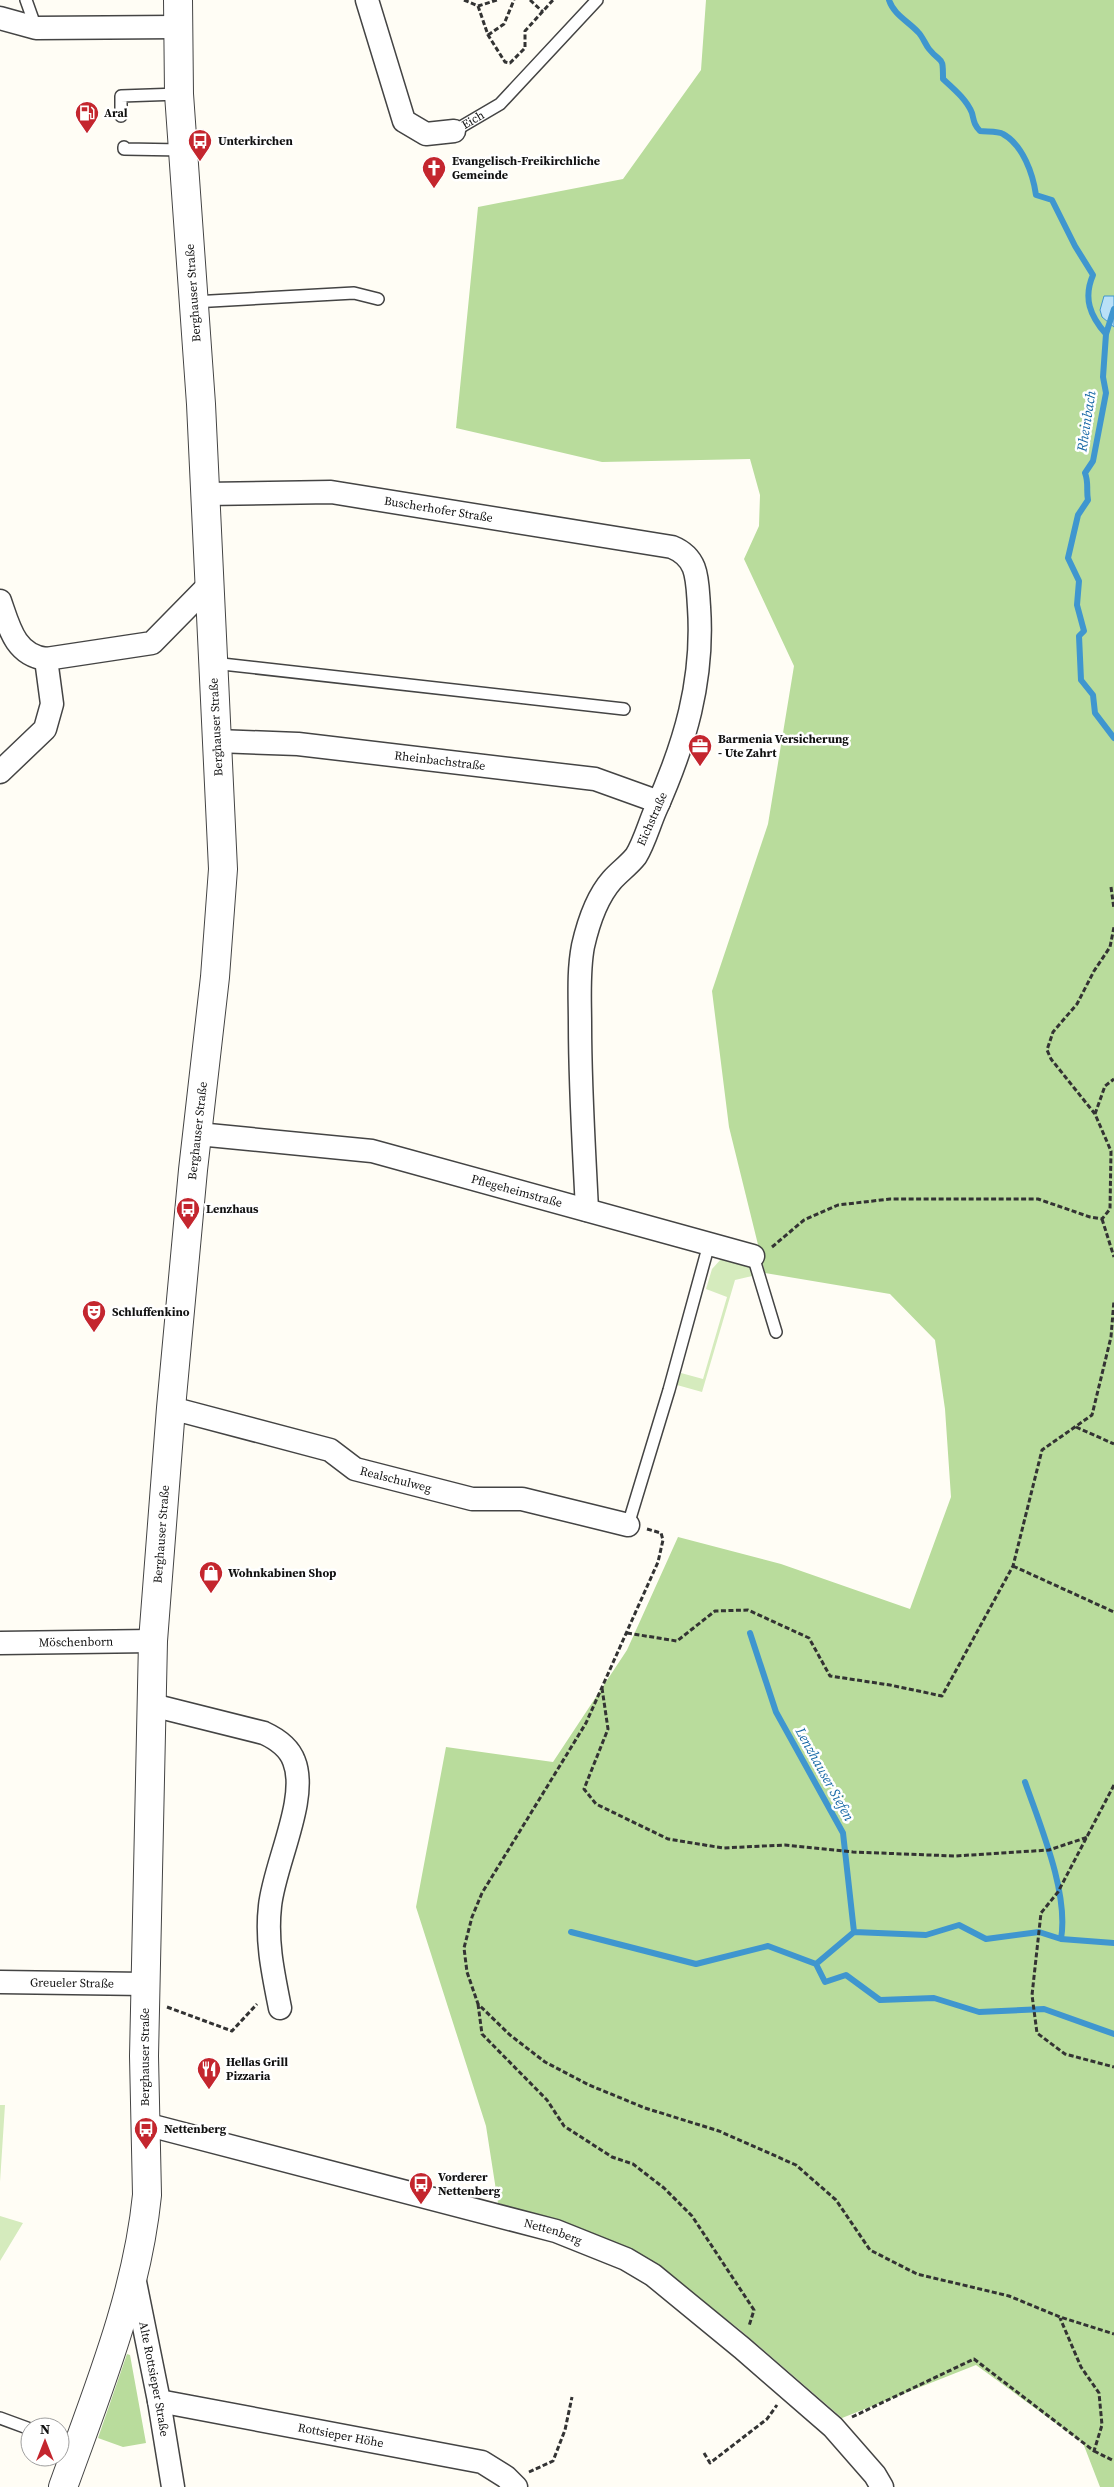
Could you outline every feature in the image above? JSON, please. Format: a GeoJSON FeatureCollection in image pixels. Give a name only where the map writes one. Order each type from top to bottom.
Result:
{"type":"FeatureCollection","features":[{"type":"Feature","properties":{"kind":"street","name":"Berghauser Straße"},"geometry":{"type":"LineString","coordinates":[[70,2442],[107,2366],[145,2216],[147,2195],[145,1984],[154,1641],[170,1408],[223,869],[205,494],[179,94],[178,0]]}},
{"type":"Feature","properties":{"kind":"street","name":"Eich"},"geometry":{"type":"LineString","coordinates":[[368,0],[404,121],[426,134],[454,131]]}},
{"type":"Feature","properties":{"kind":"street"},"geometry":{"type":"LineString","coordinates":[[0,18],[36,28],[177,27]]}},
{"type":"Feature","properties":{"kind":"street","name":"Buscherhofer Straße"},"geometry":{"type":"LineString","coordinates":[[205,494],[331,492],[672,547]]}},
{"type":"Feature","properties":{"kind":"street","name":"Eichstraße"},"geometry":{"type":"LineString","coordinates":[[587,1210],[580,1058],[580,968],[584,945],[602,895],[611,881],[636,856],[660,802],[673,772],[685,736],[696,687],[700,646],[695,572],[691,560],[685,552],[672,547]]}},
{"type":"Feature","properties":{"kind":"street"},"geometry":{"type":"LineString","coordinates":[[0,602],[12,637],[18,646],[27,654],[46,660],[152,643],[208,586]]}},
{"type":"Feature","properties":{"kind":"street"},"geometry":{"type":"LineString","coordinates":[[0,772],[45,729],[52,704],[46,660]]}},
{"type":"Feature","properties":{"kind":"street","name":"Rheinbachstraße"},"geometry":{"type":"LineString","coordinates":[[217,742],[298,744],[595,779],[660,802]]}},
{"type":"Feature","properties":{"kind":"street","name":"Pflegeheimstraße"},"geometry":{"type":"LineString","coordinates":[[198,1134],[372,1151],[753,1256]]}},
{"type":"Feature","properties":{"kind":"street","name":"Realschulweg"},"geometry":{"type":"LineString","coordinates":[[170,1408],[330,1450],[355,1469],[463,1497],[472,1499],[522,1499],[628,1525]]}},
{"type":"Feature","properties":{"kind":"street","name":"Möschenborn"},"geometry":{"type":"LineString","coordinates":[[0,1643],[154,1641]]}},
{"type":"Feature","properties":{"kind":"street"},"geometry":{"type":"LineString","coordinates":[[152,1705],[264,1733],[276,1739],[287,1748],[294,1759],[298,1773],[297,1796],[270,1906],[268,1947],[280,2008]]}},
{"type":"Feature","properties":{"kind":"street","name":"Greueler Straße"},"geometry":{"type":"LineString","coordinates":[[0,1982],[145,1984]]}},
{"type":"Feature","properties":{"kind":"street","name":"Nettenberg"},"geometry":{"type":"LineString","coordinates":[[145,2124],[556,2231],[598,2246],[653,2275],[742,2348],[833,2427],[875,2475],[882,2487]]}},
{"type":"Feature","properties":{"kind":"street","name":"Alte Rottsieper Straße"},"geometry":{"type":"LineString","coordinates":[[132,2271],[158,2401],[172,2487]]}},
{"type":"Feature","properties":{"kind":"street","name":"Rottsieper Höhe"},"geometry":{"type":"LineString","coordinates":[[158,2401],[482,2462],[513,2484]]}},
{"type":"Feature","properties":{"kind":"street","name":"Berghauser Straße"},"geometry":{"type":"LineString","coordinates":[[63,2487],[66,2467]]}},
{"type":"Feature","properties":{"kind":"lane"},"geometry":{"type":"LineString","coordinates":[[26,0],[36,28]]}},
{"type":"Feature","properties":{"kind":"lane","name":"Eich"},"geometry":{"type":"LineString","coordinates":[[454,131],[500,104],[597,0]]}},
{"type":"Feature","properties":{"kind":"lane"},"geometry":{"type":"LineString","coordinates":[[121,116],[121,96],[179,94]]}},
{"type":"Feature","properties":{"kind":"lane"},"geometry":{"type":"LineString","coordinates":[[124,147],[124,149],[183,150]]}},
{"type":"Feature","properties":{"kind":"lane"},"geometry":{"type":"LineString","coordinates":[[193,302],[354,292],[378,299]]}},
{"type":"Feature","properties":{"kind":"lane"},"geometry":{"type":"LineString","coordinates":[[213,663],[624,709]]}},
{"type":"Feature","properties":{"kind":"lane"},"geometry":{"type":"LineString","coordinates":[[628,1525],[669,1390],[709,1244]]}},
{"type":"Feature","properties":{"kind":"lane"},"geometry":{"type":"LineString","coordinates":[[753,1256],[776,1332]]}},
{"type":"Feature","properties":{"kind":"lane"},"geometry":{"type":"LineString","coordinates":[[0,2418],[20,2426]]}},
{"type":"Feature","properties":{"kind":"path"},"geometry":{"type":"LineString","coordinates":[[464,0],[478,6],[497,0]]}},
{"type":"Feature","properties":{"kind":"path"},"geometry":{"type":"LineString","coordinates":[[488,35],[504,24],[514,0]]}},
{"type":"Feature","properties":{"kind":"path"},"geometry":{"type":"LineString","coordinates":[[530,0],[543,12]]}},
{"type":"Feature","properties":{"kind":"path"},"geometry":{"type":"LineString","coordinates":[[478,6],[488,35],[504,62],[510,63],[525,48],[525,32],[553,0]]}},
{"type":"Feature","properties":{"kind":"path"},"geometry":{"type":"LineString","coordinates":[[1111,887],[1114,909]]}},
{"type":"Feature","properties":{"kind":"path"},"geometry":{"type":"LineString","coordinates":[[1102,1219],[1110,1209],[1111,1151],[1094,1114],[1051,1059],[1047,1050],[1053,1032],[1077,1004],[1094,971],[1110,947],[1114,927]]}},
{"type":"Feature","properties":{"kind":"path"},"geometry":{"type":"LineString","coordinates":[[1094,1114],[1105,1086],[1114,1079]]}},
{"type":"Feature","properties":{"kind":"path"},"geometry":{"type":"LineString","coordinates":[[753,1256],[771,1248],[804,1220],[821,1212],[838,1206],[890,1200],[1038,1199],[1090,1217],[1102,1219]]}},
{"type":"Feature","properties":{"kind":"path"},"geometry":{"type":"LineString","coordinates":[[1102,1219],[1114,1257]]}},
{"type":"Feature","properties":{"kind":"path"},"geometry":{"type":"LineString","coordinates":[[627,1633],[677,1641],[715,1611],[748,1610],[809,1638],[830,1676],[890,1685],[942,1696],[1014,1566],[1042,1450],[1092,1415],[1112,1336],[1114,1300]]}},
{"type":"Feature","properties":{"kind":"path"},"geometry":{"type":"LineString","coordinates":[[1076,1427],[1114,1444]]}},
{"type":"Feature","properties":{"kind":"path"},"geometry":{"type":"LineString","coordinates":[[628,1525],[661,1533],[663,1540],[658,1562],[586,1723],[482,1893],[472,1917],[464,1948],[467,1972],[478,2004],[482,2034],[547,2100],[564,2126],[612,2157],[633,2164],[664,2188],[692,2216],[754,2310],[742,2348]]}},
{"type":"Feature","properties":{"kind":"path"},"geometry":{"type":"LineString","coordinates":[[1014,1566],[1114,1612]]}},
{"type":"Feature","properties":{"kind":"path"},"geometry":{"type":"LineString","coordinates":[[601,1686],[608,1729],[584,1789],[596,1804],[668,1839],[723,1848],[785,1845],[853,1852],[955,1856],[1049,1850],[1088,1837]]}},
{"type":"Feature","properties":{"kind":"path"},"geometry":{"type":"LineString","coordinates":[[1114,1785],[1058,1892],[1041,1913],[1032,1996],[1036,2033],[1065,2054],[1114,2067]]}},
{"type":"Feature","properties":{"kind":"path"},"geometry":{"type":"LineString","coordinates":[[478,2004],[510,2036],[545,2062],[589,2085],[645,2108],[719,2131],[796,2165],[836,2200],[870,2250],[918,2274],[1009,2296],[1060,2317],[1114,2334]]}},
{"type":"Feature","properties":{"kind":"path"},"geometry":{"type":"LineString","coordinates":[[162,2005],[232,2031],[248,2013]]}},
{"type":"Feature","properties":{"kind":"path"},"geometry":{"type":"LineString","coordinates":[[1060,2317],[1081,2367],[1099,2393],[1102,2425],[1094,2451]]}},
{"type":"Feature","properties":{"kind":"path"},"geometry":{"type":"LineString","coordinates":[[833,2427],[974,2359],[1094,2451],[1114,2461]]}},
{"type":"Feature","properties":{"kind":"path"},"geometry":{"type":"LineString","coordinates":[[704,2453],[710,2462],[767,2420],[790,2389]]}},
{"type":"Feature","properties":{"kind":"path"},"geometry":{"type":"LineString","coordinates":[[513,2484],[553,2462],[565,2430],[572,2397]]}},
{"type":"Feature","properties":{"kind":"green space"},"geometry":{"type":"Polygon","coordinates":[[[706,0],[1114,0],[1114,2487],[1100,2487],[1083,2443],[976,2365],[842,2418],[739,2329],[664,2271],[565,2224],[498,2203],[486,2126],[416,1907],[446,1747],[553,1762],[627,1650],[678,1537],[781,1564],[910,1609],[951,1497],[945,1409],[935,1340],[890,1294],[765,1273],[729,1127],[712,991],[768,824],[794,666],[744,559],[759,526],[760,495],[750,459],[602,462],[456,428],[478,207],[623,179],[701,70],[706,0]]]}},
{"type":"Feature","properties":{"kind":"green space"},"geometry":{"type":"Polygon","coordinates":[[[722,1258],[740,1259],[765,1273],[735,1280],[702,1392],[677,1385],[681,1373],[703,1379],[727,1297],[706,1289],[712,1269],[722,1258]]]}},
{"type":"Feature","properties":{"kind":"green space"},"geometry":{"type":"Polygon","coordinates":[[[0,2105],[5,2105],[0,2182],[0,2105]]]}},
{"type":"Feature","properties":{"kind":"green space"},"geometry":{"type":"Polygon","coordinates":[[[0,2216],[23,2223],[0,2261],[0,2216]]]}},
{"type":"Feature","properties":{"kind":"green space"},"geometry":{"type":"Polygon","coordinates":[[[127,2354],[130,2355],[146,2443],[123,2447],[98,2438],[127,2354]]]}},
{"type":"Feature","properties":{"kind":"water"},"geometry":{"type":"Polygon","coordinates":[[[1104,296],[1114,296],[1114,327],[1102,317],[1100,310],[1104,296]]]}},
{"type":"Feature","properties":{"kind":"waterway","name":"Rheinbach"},"geometry":{"type":"LineString","coordinates":[[889,0],[894,10],[918,32],[929,49],[941,61],[943,79],[967,104],[978,129],[980,131],[1001,133],[1016,145],[1030,169],[1036,195],[1052,200],[1075,246],[1093,275],[1088,299],[1092,313],[1106,334],[1103,377],[1106,393],[1093,461],[1085,473],[1088,500],[1078,515],[1068,558],[1079,581],[1077,605],[1084,631],[1079,636],[1081,680],[1093,695],[1095,713],[1114,738]]}},
{"type":"Feature","properties":{"kind":"waterway"},"geometry":{"type":"LineString","coordinates":[[1106,334],[1114,309]]}},
{"type":"Feature","properties":{"kind":"waterway","name":"Lenzhauser Siefen"},"geometry":{"type":"LineString","coordinates":[[750,1633],[776,1712],[843,1833],[854,1932]]}},
{"type":"Feature","properties":{"kind":"waterway"},"geometry":{"type":"LineString","coordinates":[[1025,1782],[1052,1859],[1057,1880],[1061,1901],[1061,1939]]}},
{"type":"Feature","properties":{"kind":"waterway"},"geometry":{"type":"LineString","coordinates":[[571,1932],[696,1964],[768,1946],[816,1964],[854,1932],[926,1935],[959,1925],[986,1939],[1039,1932],[1061,1939],[1114,1943]]}},
{"type":"Feature","properties":{"kind":"waterway"},"geometry":{"type":"LineString","coordinates":[[816,1964],[825,1982],[846,1975],[880,2000],[934,1998],[979,2012],[1044,2009],[1114,2034]]}},
{"type":"Feature","properties":{"kind":"place","name":"Aral"},"geometry":{"type":"Point","coordinates":[87,134]}},
{"type":"Feature","properties":{"kind":"place","name":"Unterkirchen"},"geometry":{"type":"Point","coordinates":[200,162]}},
{"type":"Feature","properties":{"kind":"place","name":"Evangelisch-Freikirchliche Gemeinde"},"geometry":{"type":"Point","coordinates":[434,189]}},
{"type":"Feature","properties":{"kind":"place","name":"Barmenia Versicherung - Ute Zahrt"},"geometry":{"type":"Point","coordinates":[700,767]}},
{"type":"Feature","properties":{"kind":"place","name":"Lenzhaus"},"geometry":{"type":"Point","coordinates":[188,1230]}},
{"type":"Feature","properties":{"kind":"place","name":"Schluffenkino"},"geometry":{"type":"Point","coordinates":[94,1333]}},
{"type":"Feature","properties":{"kind":"place","name":"Wohnkabinen Shop"},"geometry":{"type":"Point","coordinates":[211,1594]}},
{"type":"Feature","properties":{"kind":"place","name":"Hellas Grill Pizzaria"},"geometry":{"type":"Point","coordinates":[209,2090]}},
{"type":"Feature","properties":{"kind":"place","name":"Nettenberg"},"geometry":{"type":"Point","coordinates":[146,2150]}},
{"type":"Feature","properties":{"kind":"place","name":"Vorderer Nettenberg"},"geometry":{"type":"Point","coordinates":[421,2205]}}]}
